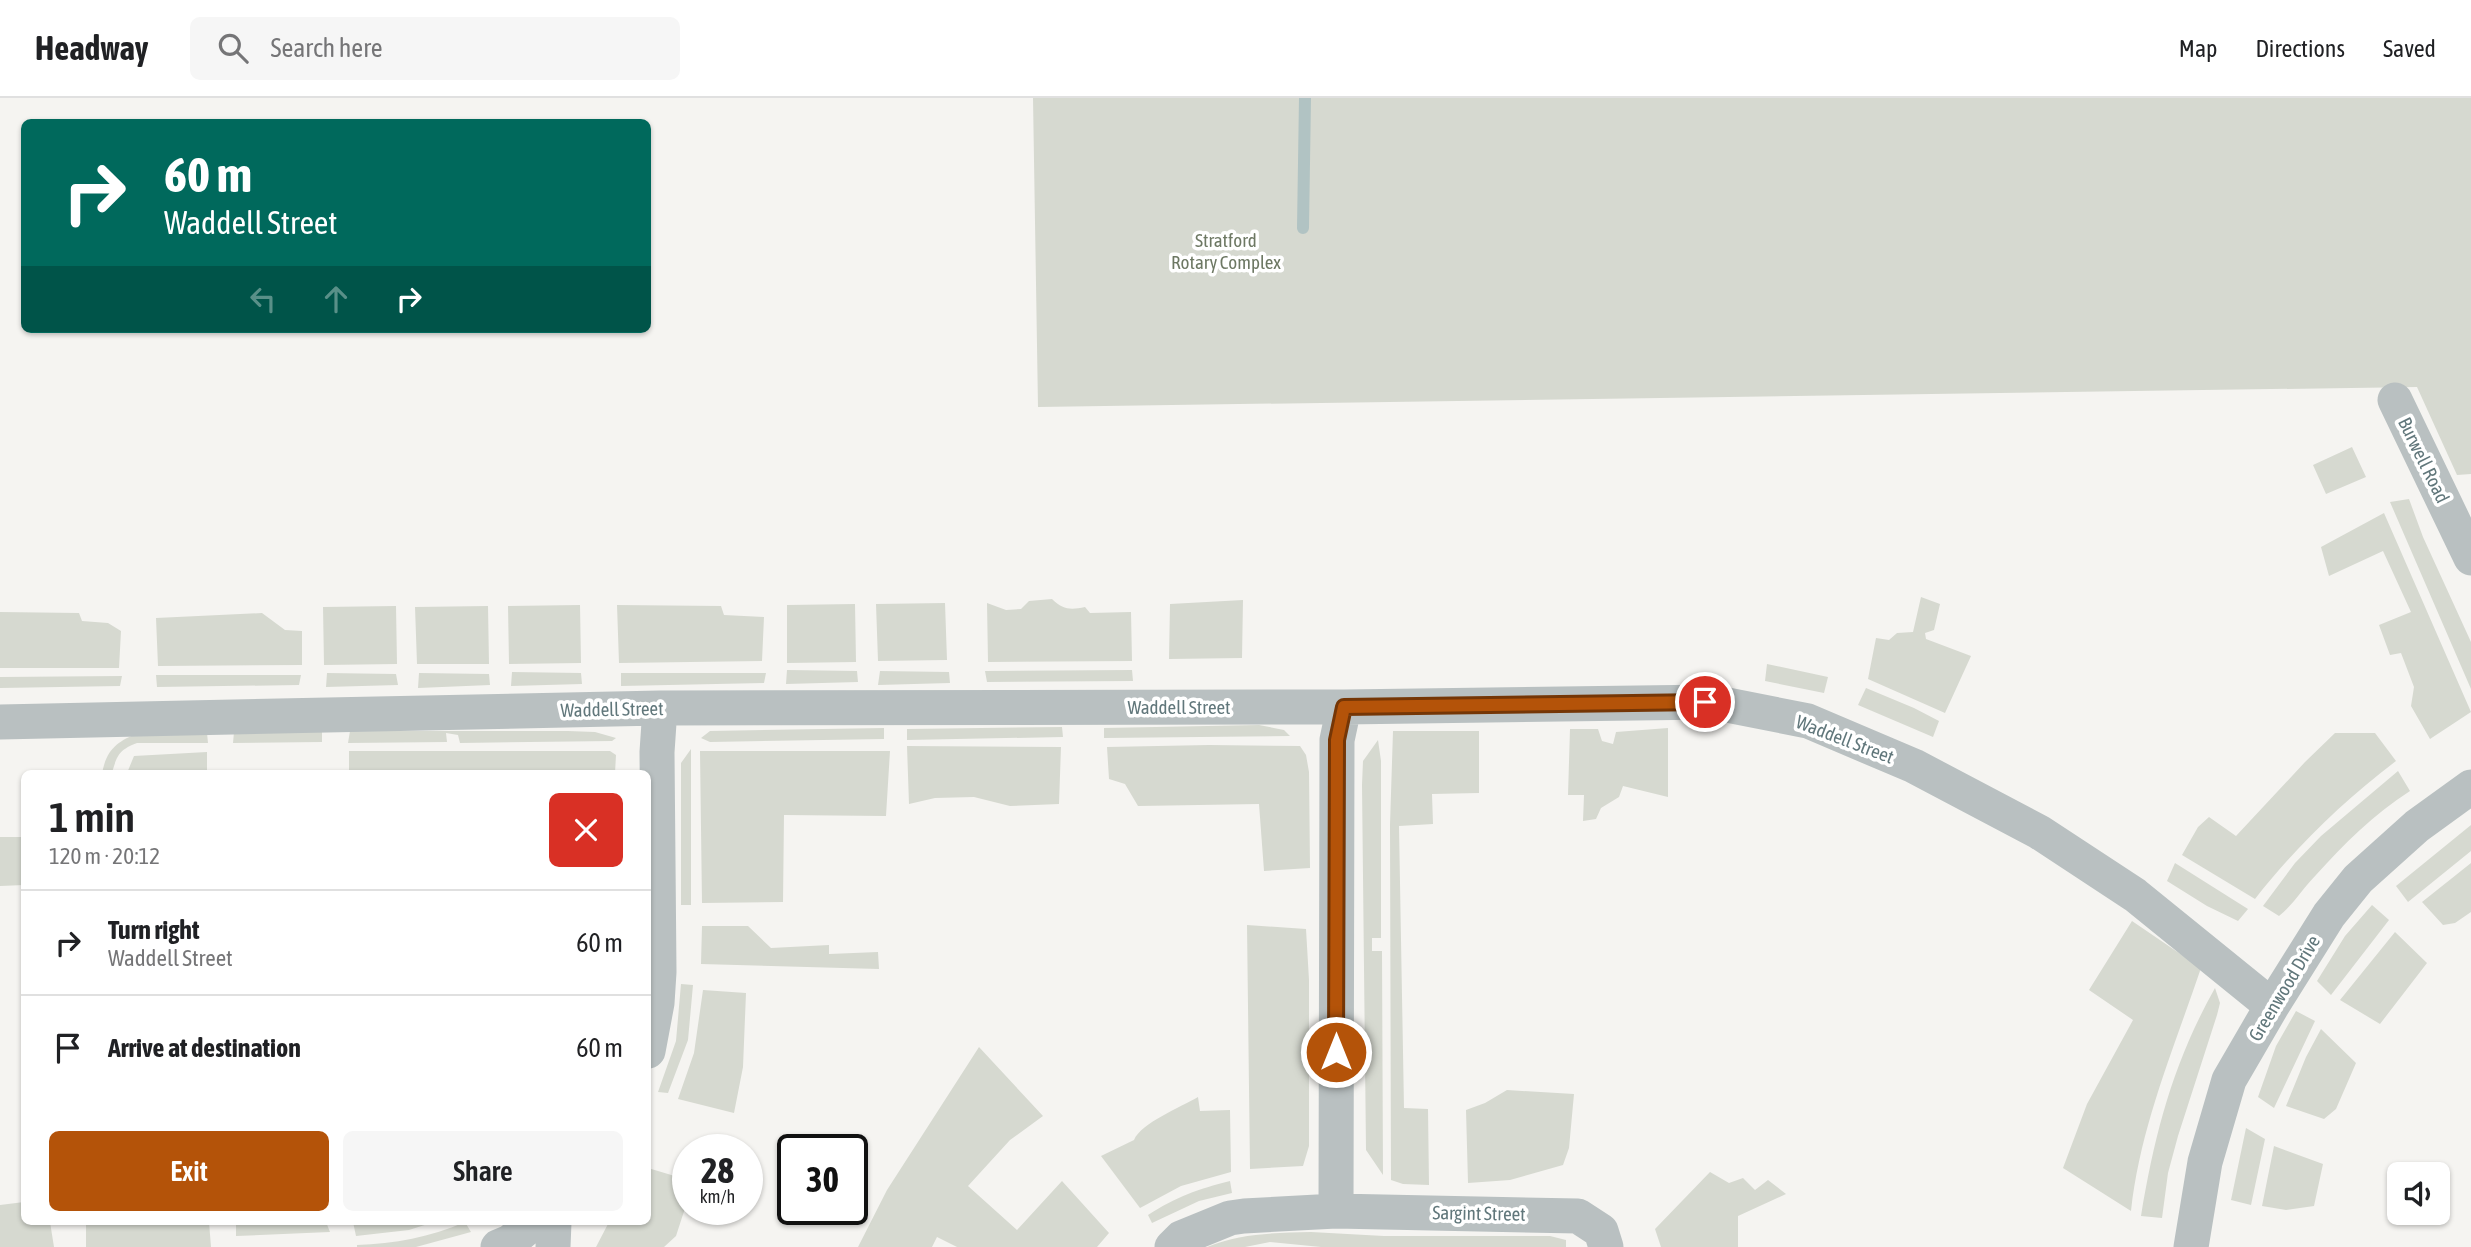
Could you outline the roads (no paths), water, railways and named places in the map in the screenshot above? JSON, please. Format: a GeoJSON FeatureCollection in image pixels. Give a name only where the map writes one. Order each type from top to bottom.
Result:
{"type":"FeatureCollection","features":[{"type":"Feature","properties":{"kind":"street","name":"Burwell Road"},"geometry":{"type":"LineString","coordinates":[[2395,400],[2471,558]]}},
{"type":"Feature","properties":{"kind":"street","name":"Waddell Street"},"geometry":{"type":"LineString","coordinates":[[0,722],[660,708],[1344,707],[1712,702],[1808,721],[1914,766],[2039,832],[2134,895],[2272,1006]]}},
{"type":"Feature","properties":{"kind":"street"},"geometry":{"type":"LineString","coordinates":[[1336,1211],[1337,740],[1344,707]]}},
{"type":"Feature","properties":{"kind":"street"},"geometry":{"type":"LineString","coordinates":[[651,1035],[659,972],[657,752],[660,708]]}},
{"type":"Feature","properties":{"kind":"street","name":"Greenwood Drive"},"geometry":{"type":"LineString","coordinates":[[2191,1247],[2204,1162],[2229,1080],[2272,1006],[2329,915],[2358,879],[2417,826],[2471,787]]}},
{"type":"Feature","properties":{"kind":"street","name":"Sargint Street"},"geometry":{"type":"LineString","coordinates":[[1172,1247],[1181,1238],[1230,1218],[1336,1211],[1577,1216],[1601,1231],[1606,1247]]}},
{"type":"Feature","properties":{"kind":"street"},"geometry":{"type":"LineString","coordinates":[[498,1247],[510,1242],[530,1225]]}},
{"type":"Feature","properties":{"kind":"street"},"geometry":{"type":"LineString","coordinates":[[553,1247],[554,1225]]}},
{"type":"Feature","properties":{"kind":"waterway"},"geometry":{"type":"LineString","coordinates":[[1303,228],[1305,98]]}},
{"type":"Feature","properties":{"kind":"park label","name":"Stratford Rotary Complex"},"geometry":{"type":"Point","coordinates":[1226,251]}}]}
